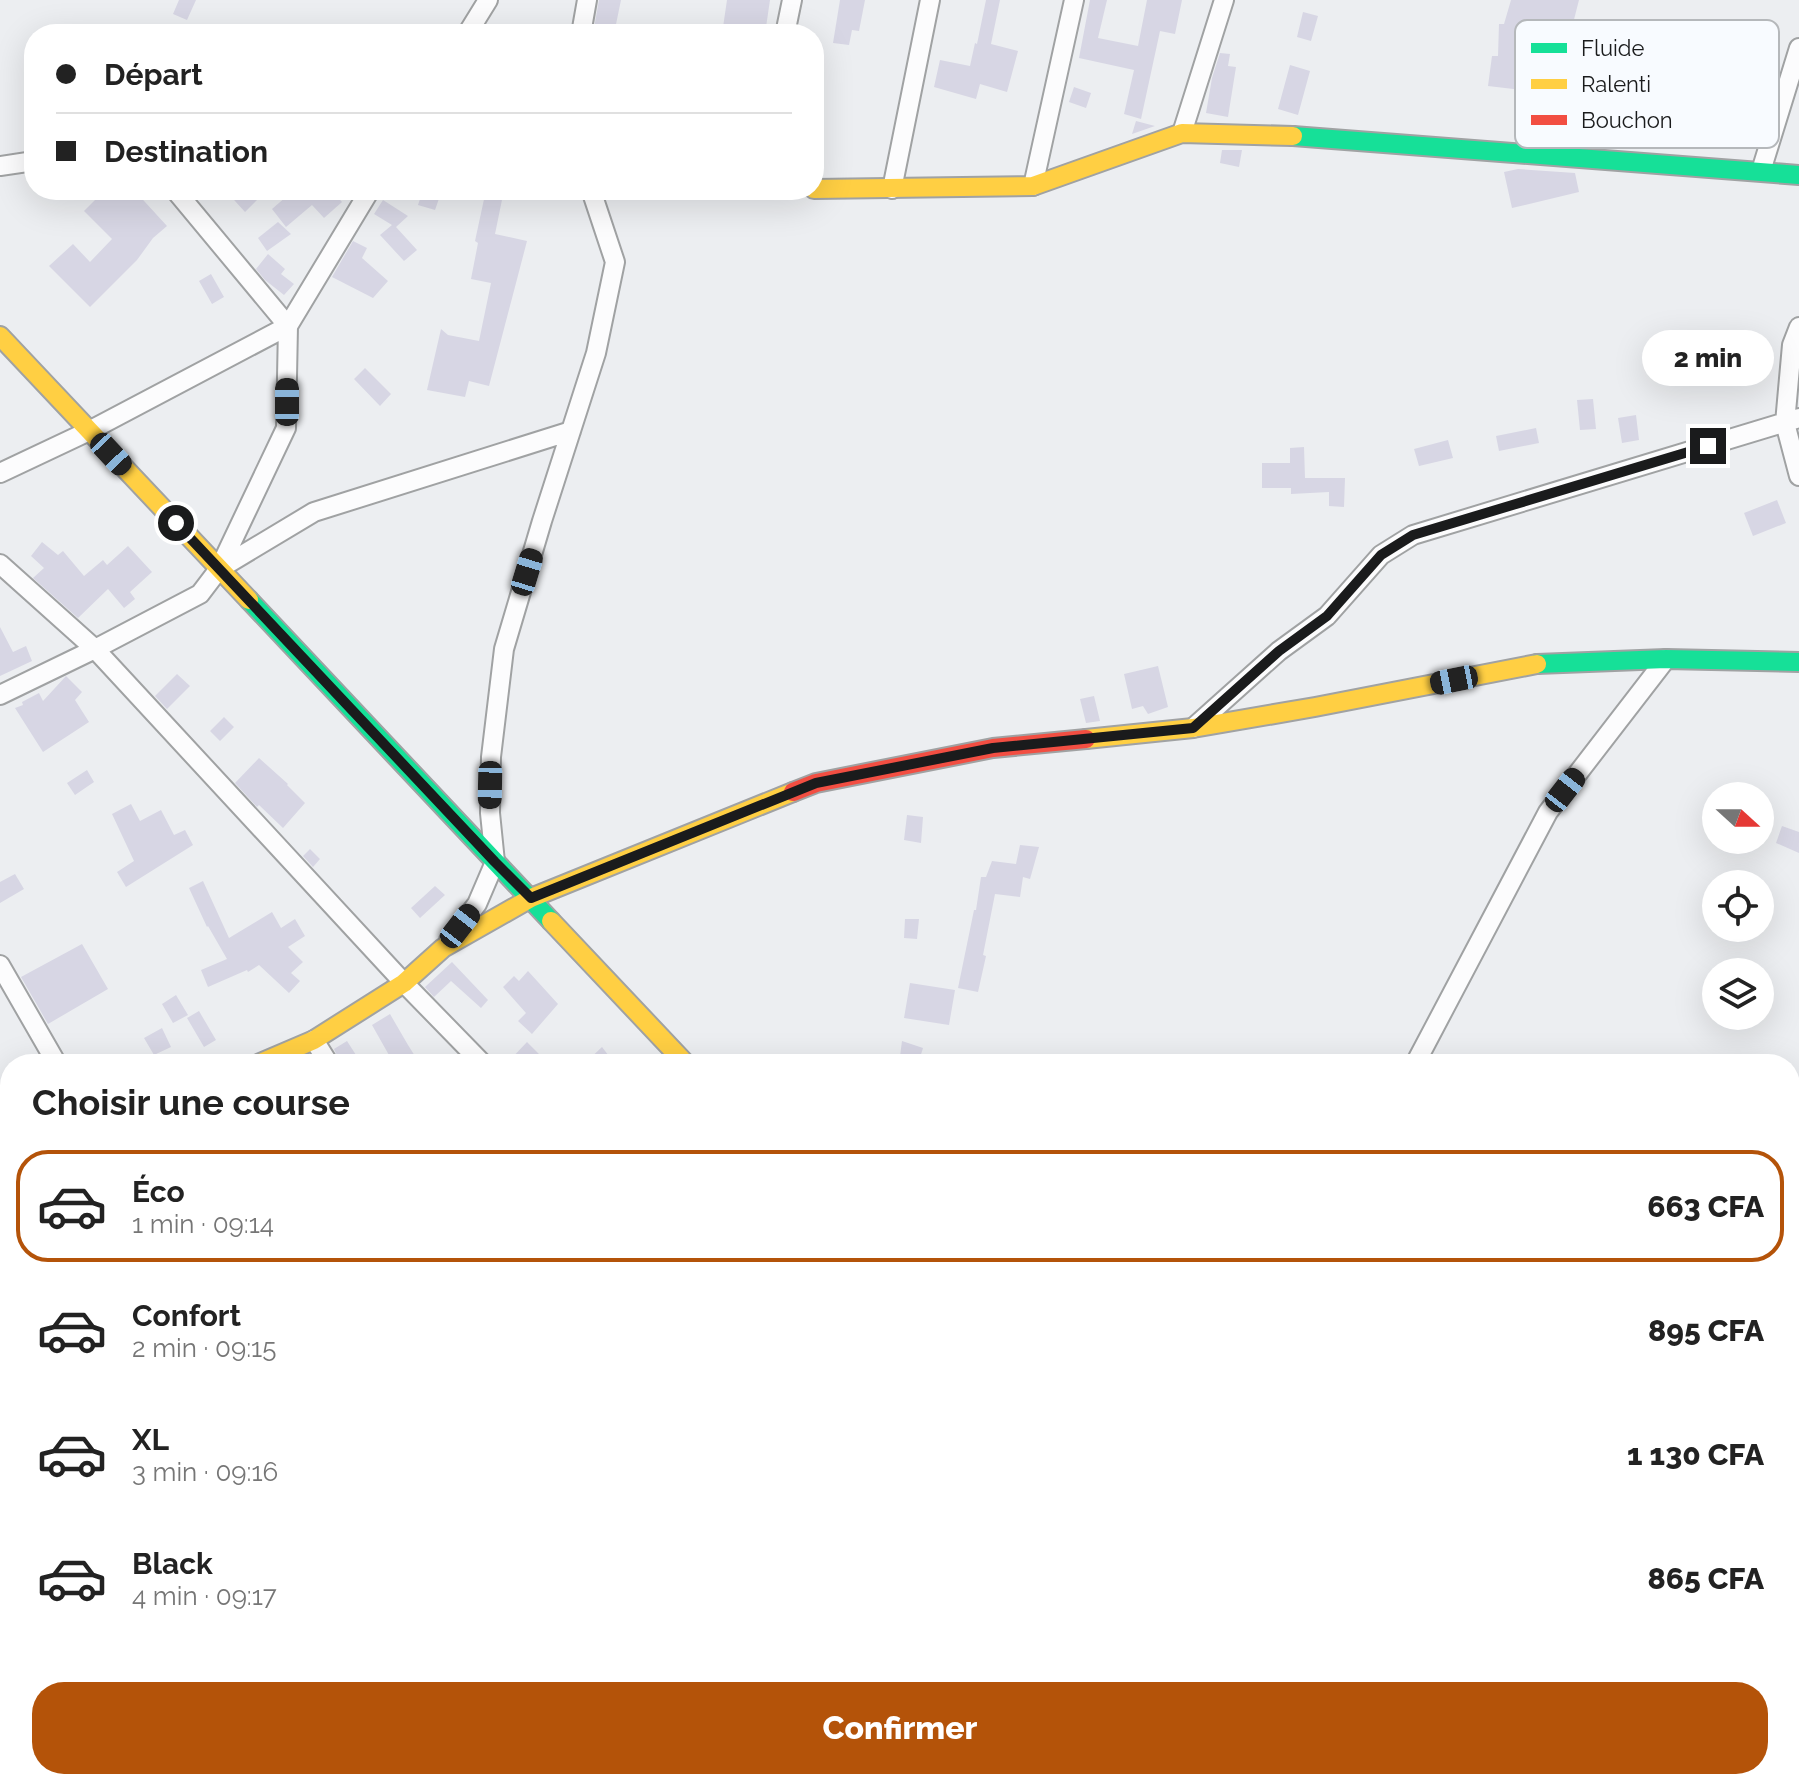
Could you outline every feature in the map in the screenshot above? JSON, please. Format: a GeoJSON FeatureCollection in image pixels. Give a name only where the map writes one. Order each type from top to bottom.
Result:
{"type":"FeatureCollection","features":[{"type":"Feature","properties":{"kind":"street"},"geometry":{"type":"LineString","coordinates":[[473,24],[488,0]]}},
{"type":"Feature","properties":{"kind":"street"},"geometry":{"type":"LineString","coordinates":[[583,24],[587,0]]}},
{"type":"Feature","properties":{"kind":"street"},"geometry":{"type":"LineString","coordinates":[[787,24],[792,0]]}},
{"type":"Feature","properties":{"kind":"street"},"geometry":{"type":"LineString","coordinates":[[892,189],[930,0]]}},
{"type":"Feature","properties":{"kind":"street"},"geometry":{"type":"LineString","coordinates":[[1033,186],[1074,0]]}},
{"type":"Feature","properties":{"kind":"street"},"geometry":{"type":"LineString","coordinates":[[1182,133],[1224,0]]}},
{"type":"Feature","properties":{"kind":"street"},"geometry":{"type":"LineString","coordinates":[[1779,116],[1797,62]]}},
{"type":"Feature","properties":{"kind":"street"},"geometry":{"type":"LineString","coordinates":[[824,189],[1033,186],[1182,133],[1309,136],[1799,175]]}},
{"type":"Feature","properties":{"kind":"street"},"geometry":{"type":"LineString","coordinates":[[1761,171],[1769,148]]}},
{"type":"Feature","properties":{"kind":"street"},"geometry":{"type":"LineString","coordinates":[[0,166],[24,162]]}},
{"type":"Feature","properties":{"kind":"street"},"geometry":{"type":"LineString","coordinates":[[183,200],[288,326]]}},
{"type":"Feature","properties":{"kind":"street"},"geometry":{"type":"LineString","coordinates":[[0,695],[200,594],[219,569],[286,428],[288,326],[364,200]]}},
{"type":"Feature","properties":{"kind":"street"},"geometry":{"type":"LineString","coordinates":[[281,1054],[314,1040],[404,983],[443,948],[477,904],[495,862],[490,813],[491,757],[504,649],[596,353],[615,262],[594,200]]}},
{"type":"Feature","properties":{"kind":"street"},"geometry":{"type":"LineString","coordinates":[[0,473],[89,431],[288,326]]}},
{"type":"Feature","properties":{"kind":"street"},"geometry":{"type":"LineString","coordinates":[[1799,327],[1792,345],[1792,420],[1799,476]]}},
{"type":"Feature","properties":{"kind":"street"},"geometry":{"type":"LineString","coordinates":[[0,336],[677,1054]]}},
{"type":"Feature","properties":{"kind":"street"},"geometry":{"type":"LineString","coordinates":[[1193,728],[1279,651],[1327,616],[1381,555],[1413,535],[1792,420]]}},
{"type":"Feature","properties":{"kind":"street"},"geometry":{"type":"LineString","coordinates":[[219,569],[314,512],[571,431]]}},
{"type":"Feature","properties":{"kind":"street"},"geometry":{"type":"LineString","coordinates":[[0,564],[95,649],[473,1054]]}},
{"type":"Feature","properties":{"kind":"street"},"geometry":{"type":"LineString","coordinates":[[1420,1054],[1548,812],[1666,659]]}},
{"type":"Feature","properties":{"kind":"street"},"geometry":{"type":"LineString","coordinates":[[443,948],[531,898],[816,783],[993,748],[1193,728],[1538,664],[1666,659],[1799,662]]}},
{"type":"Feature","properties":{"kind":"street"},"geometry":{"type":"LineString","coordinates":[[0,965],[51,1054]]}},
{"type":"Feature","properties":{"kind":"street"},"geometry":{"type":"LineString","coordinates":[[314,1040],[323,1054]]}},
{"type":"Feature","properties":{"kind":"building"},"geometry":{"type":"Polygon","coordinates":[[[179,0],[196,0],[187,20],[173,14],[179,0]]]}},
{"type":"Feature","properties":{"kind":"building"},"geometry":{"type":"Polygon","coordinates":[[[599,0],[621,0],[616,24],[595,24],[599,0]]]}},
{"type":"Feature","properties":{"kind":"building"},"geometry":{"type":"Polygon","coordinates":[[[727,0],[770,0],[766,24],[723,24],[727,0]]]}},
{"type":"Feature","properties":{"kind":"building"},"geometry":{"type":"Polygon","coordinates":[[[840,0],[865,0],[859,31],[852,30],[849,45],[833,43],[840,0]]]}},
{"type":"Feature","properties":{"kind":"building"},"geometry":{"type":"Polygon","coordinates":[[[986,0],[1000,0],[991,44],[1018,51],[1007,92],[980,84],[976,99],[934,87],[940,60],[970,66],[986,0]]]}},
{"type":"Feature","properties":{"kind":"building"},"geometry":{"type":"Polygon","coordinates":[[[1090,0],[1107,0],[1098,38],[1138,46],[1147,0],[1182,0],[1175,34],[1160,31],[1141,119],[1124,114],[1134,70],[1079,58],[1090,0]]]}},
{"type":"Feature","properties":{"kind":"building"},"geometry":{"type":"Polygon","coordinates":[[[1511,0],[1579,0],[1574,20],[1515,20],[1515,89],[1488,86],[1492,56],[1498,56],[1499,24],[1504,24],[1511,0]]]}},
{"type":"Feature","properties":{"kind":"building"},"geometry":{"type":"Polygon","coordinates":[[[1303,12],[1318,16],[1311,41],[1297,37],[1303,12]]]}},
{"type":"Feature","properties":{"kind":"building"},"geometry":{"type":"Polygon","coordinates":[[[1220,53],[1230,54],[1228,66],[1236,67],[1228,117],[1206,113],[1220,53]]]}},
{"type":"Feature","properties":{"kind":"building"},"geometry":{"type":"Polygon","coordinates":[[[1290,65],[1310,71],[1298,115],[1278,109],[1290,65]]]}},
{"type":"Feature","properties":{"kind":"building"},"geometry":{"type":"Polygon","coordinates":[[[1074,87],[1091,93],[1086,108],[1069,102],[1074,87]]]}},
{"type":"Feature","properties":{"kind":"building"},"geometry":{"type":"Polygon","coordinates":[[[1136,121],[1155,126],[1132,134],[1136,121]]]}},
{"type":"Feature","properties":{"kind":"building"},"geometry":{"type":"Polygon","coordinates":[[[1222,150],[1242,150],[1239,167],[1220,163],[1222,150]]]}},
{"type":"Feature","properties":{"kind":"building"},"geometry":{"type":"Polygon","coordinates":[[[1518,169],[1575,173],[1579,192],[1512,208],[1504,172],[1518,169]]]}},
{"type":"Feature","properties":{"kind":"building"},"geometry":{"type":"Polygon","coordinates":[[[95,200],[143,200],[167,226],[90,307],[49,266],[73,244],[90,262],[112,239],[84,211],[95,200]]]}},
{"type":"Feature","properties":{"kind":"building"},"geometry":{"type":"Polygon","coordinates":[[[234,200],[257,200],[245,212],[234,200]]]}},
{"type":"Feature","properties":{"kind":"building"},"geometry":{"type":"Polygon","coordinates":[[[282,200],[342,202],[324,218],[312,205],[286,227],[272,209],[282,200]]]}},
{"type":"Feature","properties":{"kind":"building"},"geometry":{"type":"Polygon","coordinates":[[[383,200],[408,216],[396,227],[417,250],[404,261],[380,235],[392,225],[374,214],[383,200]]]}},
{"type":"Feature","properties":{"kind":"building"},"geometry":{"type":"Polygon","coordinates":[[[420,200],[438,200],[435,210],[418,205],[420,200]]]}},
{"type":"Feature","properties":{"kind":"building"},"geometry":{"type":"Polygon","coordinates":[[[484,200],[502,200],[495,234],[527,241],[489,386],[469,381],[465,397],[427,390],[441,329],[448,335],[479,341],[491,283],[471,279],[478,243],[475,241],[484,200]]]}},
{"type":"Feature","properties":{"kind":"building"},"geometry":{"type":"Polygon","coordinates":[[[278,222],[291,234],[267,251],[258,238],[278,222]]]}},
{"type":"Feature","properties":{"kind":"building"},"geometry":{"type":"Polygon","coordinates":[[[353,241],[367,248],[362,258],[388,281],[373,298],[332,277],[353,241]]]}},
{"type":"Feature","properties":{"kind":"building"},"geometry":{"type":"Polygon","coordinates":[[[268,254],[285,269],[281,274],[294,284],[284,295],[256,269],[268,254]]]}},
{"type":"Feature","properties":{"kind":"building"},"geometry":{"type":"Polygon","coordinates":[[[211,274],[224,297],[212,304],[199,281],[211,274]]]}},
{"type":"Feature","properties":{"kind":"building"},"geometry":{"type":"Polygon","coordinates":[[[365,368],[391,394],[380,406],[354,379],[365,368]]]}},
{"type":"Feature","properties":{"kind":"building"},"geometry":{"type":"Polygon","coordinates":[[[1593,399],[1596,429],[1580,430],[1577,400],[1593,399]]]}},
{"type":"Feature","properties":{"kind":"building"},"geometry":{"type":"Polygon","coordinates":[[[1636,415],[1639,440],[1622,443],[1618,418],[1636,415]]]}},
{"type":"Feature","properties":{"kind":"building"},"geometry":{"type":"Polygon","coordinates":[[[1536,428],[1539,443],[1499,451],[1496,436],[1536,428]]]}},
{"type":"Feature","properties":{"kind":"building"},"geometry":{"type":"Polygon","coordinates":[[[1448,440],[1453,458],[1419,466],[1414,449],[1448,440]]]}},
{"type":"Feature","properties":{"kind":"building"},"geometry":{"type":"Polygon","coordinates":[[[1304,447],[1305,478],[1345,478],[1344,507],[1329,506],[1329,492],[1291,494],[1291,488],[1262,488],[1262,463],[1290,463],[1290,448],[1304,447]]]}},
{"type":"Feature","properties":{"kind":"building"},"geometry":{"type":"Polygon","coordinates":[[[1777,500],[1786,523],[1753,536],[1744,513],[1777,500]]]}},
{"type":"Feature","properties":{"kind":"building"},"geometry":{"type":"Polygon","coordinates":[[[42,542],[58,555],[63,551],[84,576],[103,560],[107,565],[128,546],[152,572],[130,592],[135,599],[124,608],[108,589],[78,618],[33,578],[44,568],[31,556],[42,542]]]}},
{"type":"Feature","properties":{"kind":"building"},"geometry":{"type":"Polygon","coordinates":[[[0,627],[13,652],[26,646],[32,661],[0,676],[0,627]]]}},
{"type":"Feature","properties":{"kind":"building"},"geometry":{"type":"Polygon","coordinates":[[[1158,666],[1168,707],[1148,714],[1143,706],[1132,709],[1124,674],[1158,666]]]}},
{"type":"Feature","properties":{"kind":"building"},"geometry":{"type":"Polygon","coordinates":[[[177,674],[190,686],[167,709],[155,696],[177,674]]]}},
{"type":"Feature","properties":{"kind":"building"},"geometry":{"type":"Polygon","coordinates":[[[66,676],[82,692],[75,700],[89,722],[43,752],[15,708],[39,693],[43,701],[66,676]]]}},
{"type":"Feature","properties":{"kind":"building"},"geometry":{"type":"Polygon","coordinates":[[[1094,696],[1100,721],[1086,723],[1080,699],[1094,696]]]}},
{"type":"Feature","properties":{"kind":"building"},"geometry":{"type":"Polygon","coordinates":[[[224,717],[234,727],[220,741],[210,731],[224,717]]]}},
{"type":"Feature","properties":{"kind":"building"},"geometry":{"type":"Polygon","coordinates":[[[259,758],[305,803],[283,828],[259,805],[257,807],[235,783],[259,758]]]}},
{"type":"Feature","properties":{"kind":"building"},"geometry":{"type":"Polygon","coordinates":[[[87,770],[94,782],[75,795],[67,783],[87,770]]]}},
{"type":"Feature","properties":{"kind":"building"},"geometry":{"type":"Polygon","coordinates":[[[131,804],[140,821],[161,810],[174,835],[185,830],[193,845],[126,887],[117,872],[134,861],[112,814],[131,804]]]}},
{"type":"Feature","properties":{"kind":"building"},"geometry":{"type":"Polygon","coordinates":[[[907,815],[923,817],[921,843],[904,840],[907,815]]]}},
{"type":"Feature","properties":{"kind":"building"},"geometry":{"type":"Polygon","coordinates":[[[1782,826],[1799,832],[1799,853],[1776,843],[1782,826]]]}},
{"type":"Feature","properties":{"kind":"building"},"geometry":{"type":"Polygon","coordinates":[[[1020,845],[1039,847],[1030,879],[1023,877],[1020,897],[995,894],[978,992],[958,988],[981,877],[986,877],[992,861],[1016,864],[1020,845]]]}},
{"type":"Feature","properties":{"kind":"building"},"geometry":{"type":"Polygon","coordinates":[[[310,849],[320,859],[313,867],[303,856],[310,849]]]}},
{"type":"Feature","properties":{"kind":"building"},"geometry":{"type":"Polygon","coordinates":[[[15,874],[24,889],[0,903],[0,882],[15,874]]]}},
{"type":"Feature","properties":{"kind":"building"},"geometry":{"type":"Polygon","coordinates":[[[203,881],[229,938],[272,912],[281,928],[295,919],[305,936],[288,947],[303,962],[291,973],[300,981],[289,993],[259,965],[208,987],[201,970],[227,959],[207,927],[189,888],[203,881]]]}},
{"type":"Feature","properties":{"kind":"building"},"geometry":{"type":"Polygon","coordinates":[[[435,886],[445,895],[420,918],[411,908],[435,886]]]}},
{"type":"Feature","properties":{"kind":"building"},"geometry":{"type":"Polygon","coordinates":[[[905,919],[919,919],[917,939],[904,938],[905,919]]]}},
{"type":"Feature","properties":{"kind":"building"},"geometry":{"type":"Polygon","coordinates":[[[82,944],[108,989],[48,1024],[21,977],[82,944]]]}},
{"type":"Feature","properties":{"kind":"building"},"geometry":{"type":"Polygon","coordinates":[[[452,962],[488,1000],[481,1008],[451,981],[434,997],[425,987],[452,962]]]}},
{"type":"Feature","properties":{"kind":"building"},"geometry":{"type":"Polygon","coordinates":[[[528,971],[558,1004],[532,1034],[518,1021],[526,1013],[503,987],[514,976],[519,981],[528,971]]]}},
{"type":"Feature","properties":{"kind":"building"},"geometry":{"type":"Polygon","coordinates":[[[910,983],[955,990],[949,1025],[904,1018],[910,983]]]}},
{"type":"Feature","properties":{"kind":"building"},"geometry":{"type":"Polygon","coordinates":[[[176,995],[188,1015],[173,1023],[162,1004],[176,995]]]}},
{"type":"Feature","properties":{"kind":"building"},"geometry":{"type":"Polygon","coordinates":[[[199,1011],[216,1040],[204,1047],[187,1018],[199,1011]]]}},
{"type":"Feature","properties":{"kind":"building"},"geometry":{"type":"Polygon","coordinates":[[[390,1014],[414,1054],[388,1054],[372,1025],[390,1014]]]}},
{"type":"Feature","properties":{"kind":"building"},"geometry":{"type":"Polygon","coordinates":[[[162,1028],[171,1047],[153,1054],[144,1038],[162,1028]]]}},
{"type":"Feature","properties":{"kind":"building"},"geometry":{"type":"Polygon","coordinates":[[[347,1041],[355,1054],[336,1054],[334,1049],[347,1041]]]}},
{"type":"Feature","properties":{"kind":"building"},"geometry":{"type":"Polygon","coordinates":[[[902,1041],[923,1048],[921,1054],[900,1054],[902,1041]]]}},
{"type":"Feature","properties":{"kind":"building"},"geometry":{"type":"Polygon","coordinates":[[[527,1042],[539,1054],[516,1054],[527,1042]]]}},
{"type":"Feature","properties":{"kind":"building"},"geometry":{"type":"Polygon","coordinates":[[[602,1047],[607,1054],[595,1054],[602,1047]]]}},
{"type":"Feature","properties":{"kind":"traffic: fast"},"geometry":{"type":"LineString","coordinates":[[1293,136],[1799,175]]}},
{"type":"Feature","properties":{"kind":"traffic: fast"},"geometry":{"type":"LineString","coordinates":[[249,600],[551,921]]}},
{"type":"Feature","properties":{"kind":"traffic: fast"},"geometry":{"type":"LineString","coordinates":[[1537,664],[1666,659],[1799,662]]}},
{"type":"Feature","properties":{"kind":"traffic: slow"},"geometry":{"type":"LineString","coordinates":[[824,189],[1033,186],[1182,133],[1293,136]]}},
{"type":"Feature","properties":{"kind":"traffic: slow"},"geometry":{"type":"LineString","coordinates":[[0,336],[249,600]]}},
{"type":"Feature","properties":{"kind":"traffic: slow"},"geometry":{"type":"LineString","coordinates":[[1086,739],[1193,728],[1537,664]]}},
{"type":"Feature","properties":{"kind":"traffic: slow"},"geometry":{"type":"LineString","coordinates":[[281,1054],[314,1040],[404,983],[443,948],[531,898],[793,792]]}},
{"type":"Feature","properties":{"kind":"traffic: slow"},"geometry":{"type":"LineString","coordinates":[[551,921],[677,1054]]}},
{"type":"Feature","properties":{"kind":"traffic: jam"},"geometry":{"type":"LineString","coordinates":[[793,792],[816,783],[993,748],[1086,739]]}},
{"type":"Feature","properties":{"kind":"route"},"geometry":{"type":"LineString","coordinates":[[176,523],[531,898],[816,783],[993,748],[1193,728],[1279,651],[1327,616],[1381,555],[1413,535],[1708,446]]}}]}
